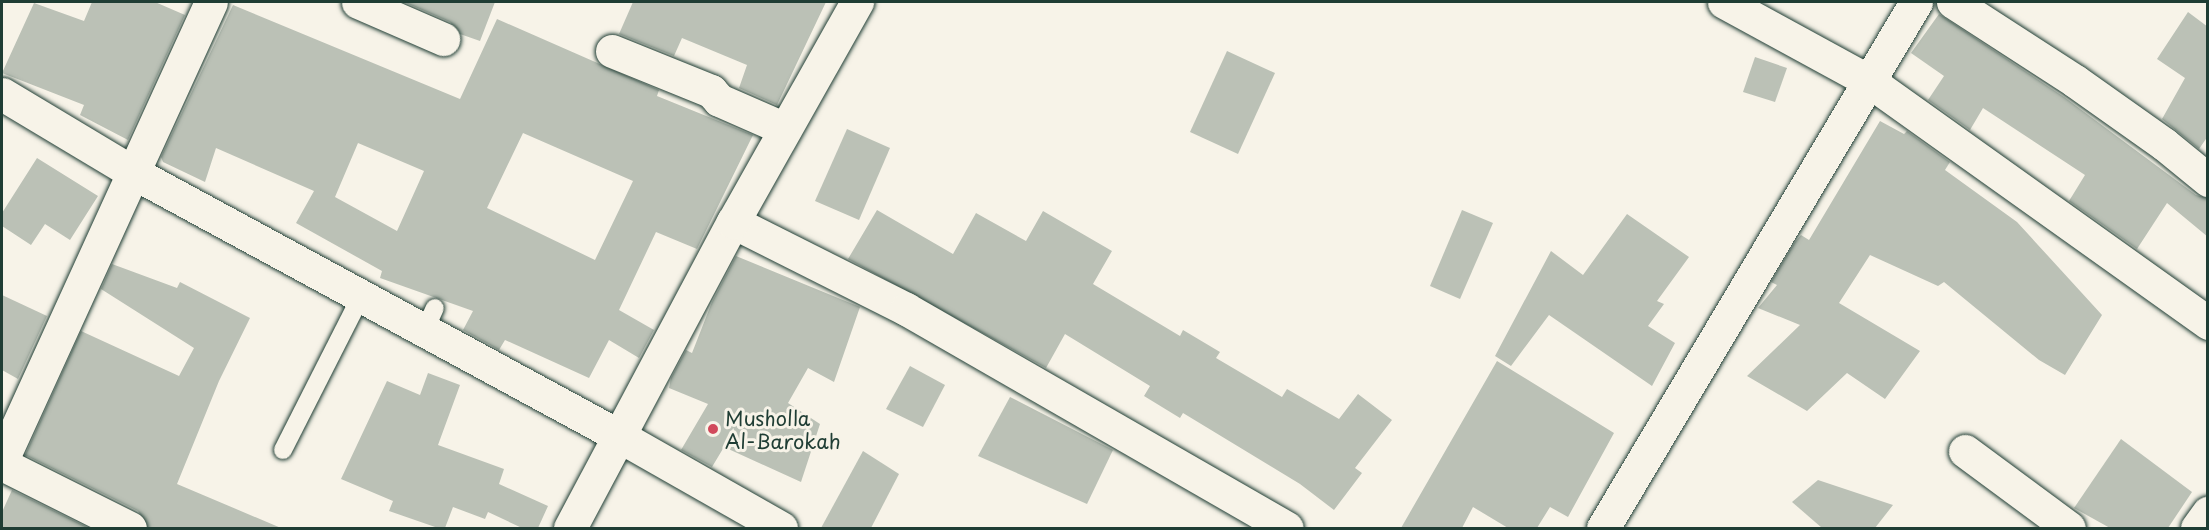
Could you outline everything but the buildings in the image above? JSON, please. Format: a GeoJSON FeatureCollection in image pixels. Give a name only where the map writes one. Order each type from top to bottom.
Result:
{"type":"FeatureCollection","features":[{"type":"Feature","properties":{"kind":"street"},"geometry":{"type":"LineString","coordinates":[[130,528],[2,462],[211,2]]}},
{"type":"Feature","properties":{"kind":"street"},"geometry":{"type":"LineString","coordinates":[[358,2],[443,39]]}},
{"type":"Feature","properties":{"kind":"street"},"geometry":{"type":"LineString","coordinates":[[570,528],[621,437],[733,222],[857,2]]}},
{"type":"Feature","properties":{"kind":"street"},"geometry":{"type":"LineString","coordinates":[[1724,2],[1869,81],[2208,323]]}},
{"type":"Feature","properties":{"kind":"street"},"geometry":{"type":"LineString","coordinates":[[1604,528],[1916,2]]}},
{"type":"Feature","properties":{"kind":"street"},"geometry":{"type":"LineString","coordinates":[[1953,2],[2075,81],[2164,144],[2208,180]]}},
{"type":"Feature","properties":{"kind":"street"},"geometry":{"type":"LineString","coordinates":[[612,51],[711,92],[719,100],[785,129]]}},
{"type":"Feature","properties":{"kind":"street"},"geometry":{"type":"LineString","coordinates":[[2,94],[134,173],[361,296],[430,319],[621,437],[781,528]]}},
{"type":"Feature","properties":{"kind":"street"},"geometry":{"type":"LineString","coordinates":[[733,222],[917,314],[1287,528]]}},
{"type":"Feature","properties":{"kind":"street"},"geometry":{"type":"LineString","coordinates":[[1965,452],[2070,528]]}},
{"type":"Feature","properties":{"kind":"street"},"geometry":{"type":"LineString","coordinates":[[2197,528],[2208,513]]}},
{"type":"Feature","properties":{"kind":"lane"},"geometry":{"type":"LineString","coordinates":[[283,450],[361,296]]}},
{"type":"Feature","properties":{"kind":"place","name":"Musholla Al-Barokah"},"geometry":{"type":"Point","coordinates":[713,429]}}]}
